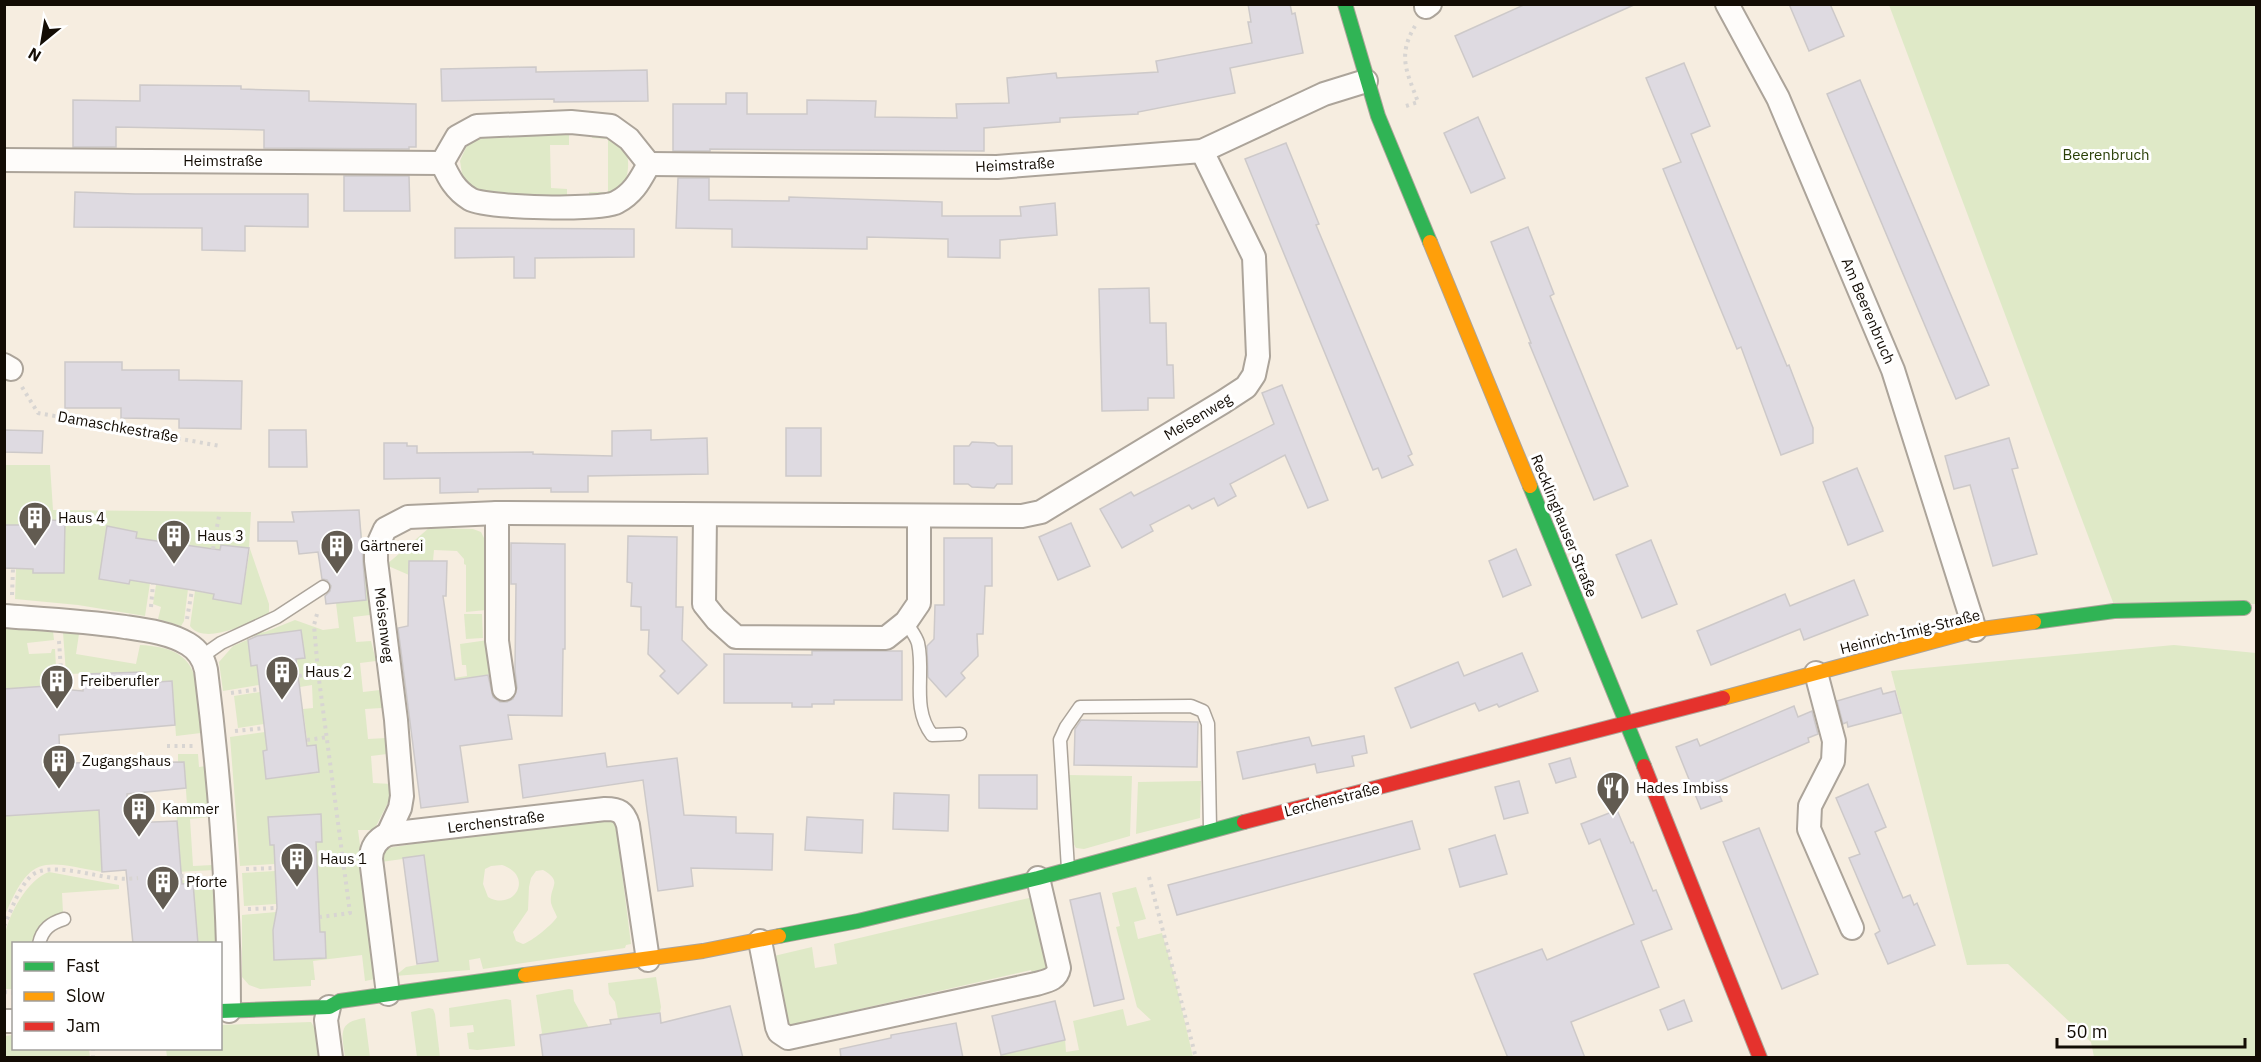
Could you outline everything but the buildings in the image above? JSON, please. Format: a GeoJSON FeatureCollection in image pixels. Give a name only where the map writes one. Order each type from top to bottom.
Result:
{"type":"FeatureCollection","features":[{"type":"Feature","properties":{"kind":"street","name":"Recklinghauser Straße"},"geometry":{"type":"LineString","coordinates":[[1346,4],[1366,81],[1378,116],[1627,724],[1760,1058]]}},
{"type":"Feature","properties":{"kind":"street","name":"Am Beerenbruch"},"geometry":{"type":"LineString","coordinates":[[1727,4],[1778,98],[1893,370],[1975,630]]}},
{"type":"Feature","properties":{"kind":"street","name":"Heimstraße"},"geometry":{"type":"LineString","coordinates":[[649,164],[997,167],[1202,151],[1323,94],[1366,81]]}},
{"type":"Feature","properties":{"kind":"street"},"geometry":{"type":"LineString","coordinates":[[571,122],[610,126],[629,139],[649,164],[636,189],[616,204],[552,207],[506,206],[471,200],[452,185],[442,163],[457,137],[477,126],[571,122]]}},
{"type":"Feature","properties":{"kind":"street","name":"Meisenweg"},"geometry":{"type":"LineString","coordinates":[[388,834],[400,808],[402,796],[396,720],[376,561],[376,549],[385,529],[408,517],[497,513],[1022,516],[1041,512],[1246,387],[1254,375],[1258,356],[1254,257],[1202,151]]}},
{"type":"Feature","properties":{"kind":"street","name":"Heimstraße"},"geometry":{"type":"LineString","coordinates":[[4,160],[442,163]]}},
{"type":"Feature","properties":{"kind":"street"},"geometry":{"type":"LineString","coordinates":[[497,513],[497,641],[504,688]]}},
{"type":"Feature","properties":{"kind":"street"},"geometry":{"type":"LineString","coordinates":[[705,515],[704,603],[716,619],[736,637],[886,638],[906,622],[919,603],[919,516]]}},
{"type":"Feature","properties":{"kind":"street","name":"Heinrich-Imig-Straße"},"geometry":{"type":"LineString","coordinates":[[1627,724],[1975,630],[2114,611],[2244,608]]}},
{"type":"Feature","properties":{"kind":"street"},"geometry":{"type":"LineString","coordinates":[[4,616],[96,623],[167,636],[190,645],[201,657],[206,670],[214,734],[225,874],[225,1011]]}},
{"type":"Feature","properties":{"kind":"street"},"geometry":{"type":"LineString","coordinates":[[1816,673],[1834,741],[1833,761],[1810,806],[1809,829],[1852,928]]}},
{"type":"Feature","properties":{"kind":"street","name":"Lerchenstraße"},"geometry":{"type":"LineString","coordinates":[[225,1011],[329,1007],[340,1001],[648,960],[858,921],[1038,878],[1210,831],[1627,724]]}},
{"type":"Feature","properties":{"kind":"street","name":"Lerchenstraße"},"geometry":{"type":"LineString","coordinates":[[388,834],[605,809],[619,811],[623,813],[628,825],[648,960]]}},
{"type":"Feature","properties":{"kind":"street"},"geometry":{"type":"LineString","coordinates":[[388,834],[375,843],[371,852],[388,994]]}},
{"type":"Feature","properties":{"kind":"street"},"geometry":{"type":"LineString","coordinates":[[760,941],[777,1027],[779,1032],[788,1038],[1049,981],[1058,974],[1059,964],[1038,878]]}},
{"type":"Feature","properties":{"kind":"street"},"geometry":{"type":"LineString","coordinates":[[329,1007],[326,1020],[331,1058]]}},
{"type":"Feature","properties":{"kind":"lane"},"geometry":{"type":"LineString","coordinates":[[201,657],[221,643],[277,617],[323,587]]}},
{"type":"Feature","properties":{"kind":"lane"},"geometry":{"type":"LineString","coordinates":[[906,622],[918,642],[919,692],[924,725],[932,735],[960,734]]}},
{"type":"Feature","properties":{"kind":"lane"},"geometry":{"type":"LineString","coordinates":[[1068,870],[1060,740],[1080,706],[1191,706],[1203,711],[1208,724],[1210,831]]}},
{"type":"Feature","properties":{"kind":"lane"},"geometry":{"type":"LineString","coordinates":[[40,942],[42,933],[48,926],[64,920]]}},
{"type":"Feature","properties":{"kind":"path"},"geometry":{"type":"LineString","coordinates":[[1378,116],[1418,102],[1404,63],[1409,35],[1428,6]]}},
{"type":"Feature","properties":{"kind":"path","name":"Damaschkestraße"},"geometry":{"type":"LineString","coordinates":[[8,367],[38,413],[220,446]]}},
{"type":"Feature","properties":{"kind":"path"},"geometry":{"type":"LineString","coordinates":[[213,549],[219,516]]}},
{"type":"Feature","properties":{"kind":"path"},"geometry":{"type":"LineString","coordinates":[[320,917],[350,913],[318,672],[314,625],[323,587]]}},
{"type":"Feature","properties":{"kind":"path"},"geometry":{"type":"LineString","coordinates":[[58,620],[62,685]]}},
{"type":"Feature","properties":{"kind":"path"},"geometry":{"type":"LineString","coordinates":[[298,676],[318,672]]}},
{"type":"Feature","properties":{"kind":"path"},"geometry":{"type":"LineString","coordinates":[[307,740],[328,737]]}},
{"type":"Feature","properties":{"kind":"path"},"geometry":{"type":"LineString","coordinates":[[1142,851],[1171,954],[1196,1058]]}},
{"type":"Feature","properties":{"kind":"path"},"geometry":{"type":"LineString","coordinates":[[4,926],[19,894],[38,871],[55,869],[117,879],[138,878]]}},
{"type":"Feature","properties":{"kind":"path"},"geometry":{"type":"LineString","coordinates":[[158,878],[225,874]]}},
{"type":"Feature","properties":{"kind":"green space","name":"Beerenbruch"},"geometry":{"type":"Polygon","coordinates":[[[1889,5],[2256,5],[2256,604],[2114,605],[1889,5]]]}},
{"type":"Feature","properties":{"kind":"green space"},"geometry":{"type":"Polygon","coordinates":[[[569,132],[569,145],[550,145],[551,188],[567,189],[567,197],[483,197],[463,180],[460,161],[467,145],[480,135],[569,132]]]}},
{"type":"Feature","properties":{"kind":"green space"},"geometry":{"type":"Polygon","coordinates":[[[592,135],[612,137],[625,150],[628,164],[626,179],[623,186],[610,196],[589,198],[589,192],[608,192],[608,139],[592,138],[592,135]]]}},
{"type":"Feature","properties":{"kind":"green space"},"geometry":{"type":"Polygon","coordinates":[[[5,465],[50,465],[53,510],[251,512],[249,548],[221,545],[220,550],[136,538],[137,532],[107,526],[99,579],[129,584],[130,580],[150,583],[145,616],[78,605],[15,599],[16,569],[33,569],[33,573],[64,573],[65,521],[35,519],[34,525],[5,525],[5,465]]]}},
{"type":"Feature","properties":{"kind":"green space"},"geometry":{"type":"Polygon","coordinates":[[[359,510],[370,615],[353,617],[356,642],[371,641],[376,661],[360,663],[363,692],[380,690],[382,708],[365,709],[368,739],[386,738],[387,754],[371,756],[373,783],[392,784],[393,793],[374,830],[358,830],[377,976],[375,979],[365,981],[362,955],[313,961],[315,980],[311,980],[311,986],[260,989],[249,985],[242,977],[242,915],[276,912],[278,929],[273,930],[274,960],[326,958],[325,932],[320,932],[316,842],[322,841],[321,815],[269,817],[270,845],[274,845],[275,864],[240,866],[230,737],[265,732],[267,750],[263,751],[266,778],[319,773],[316,745],[308,746],[303,709],[313,708],[312,685],[300,687],[297,659],[305,658],[301,631],[248,637],[251,665],[257,665],[259,685],[223,691],[219,662],[233,646],[247,640],[247,635],[265,632],[295,620],[323,630],[339,628],[336,603],[366,600],[359,510]]]}},
{"type":"Feature","properties":{"kind":"green space"},"geometry":{"type":"Polygon","coordinates":[[[429,528],[473,529],[481,532],[485,540],[486,610],[466,612],[466,565],[457,551],[434,550],[433,561],[409,561],[409,575],[386,565],[429,528]]]}},
{"type":"Feature","properties":{"kind":"green space"},"geometry":{"type":"Polygon","coordinates":[[[250,549],[269,604],[269,612],[267,615],[227,631],[206,634],[197,632],[190,626],[195,591],[214,594],[213,599],[241,603],[250,549]]]}},
{"type":"Feature","properties":{"kind":"green space"},"geometry":{"type":"Polygon","coordinates":[[[156,585],[188,589],[184,621],[181,626],[158,619],[161,607],[153,604],[156,585]]]}},
{"type":"Feature","properties":{"kind":"green space"},"geometry":{"type":"Polygon","coordinates":[[[464,614],[482,614],[483,638],[466,639],[464,614]]]}},
{"type":"Feature","properties":{"kind":"green space"},"geometry":{"type":"Polygon","coordinates":[[[5,627],[53,631],[54,640],[27,643],[29,654],[51,653],[52,649],[55,649],[57,685],[5,689],[5,627]]]}},
{"type":"Feature","properties":{"kind":"green space"},"geometry":{"type":"Polygon","coordinates":[[[63,632],[79,634],[76,654],[136,664],[140,645],[176,653],[193,671],[201,733],[176,736],[172,681],[142,683],[142,672],[66,674],[63,632]]]}},
{"type":"Feature","properties":{"kind":"green space"},"geometry":{"type":"Polygon","coordinates":[[[488,640],[491,674],[476,677],[478,693],[494,691],[496,704],[426,682],[467,676],[466,665],[462,665],[460,644],[488,640]]]}},
{"type":"Feature","properties":{"kind":"green space"},"geometry":{"type":"Polygon","coordinates":[[[2174,645],[2256,653],[2256,1057],[2094,1057],[2091,1042],[2008,964],[1967,965],[1891,671],[2174,645]]]}},
{"type":"Feature","properties":{"kind":"green space"},"geometry":{"type":"Polygon","coordinates":[[[260,692],[264,724],[238,728],[234,696],[260,692]]]}},
{"type":"Feature","properties":{"kind":"green space"},"geometry":{"type":"Polygon","coordinates":[[[178,754],[198,754],[199,767],[206,766],[210,817],[190,819],[193,866],[213,865],[214,870],[158,873],[180,866],[176,807],[187,805],[184,762],[178,762],[178,754]]]}},
{"type":"Feature","properties":{"kind":"green space"},"geometry":{"type":"Polygon","coordinates":[[[1068,775],[1132,776],[1130,836],[1084,849],[1076,848],[1071,839],[1070,830],[1068,775]]]}},
{"type":"Feature","properties":{"kind":"green space"},"geometry":{"type":"Polygon","coordinates":[[[1201,781],[1200,818],[1136,834],[1138,782],[1201,781]]]}},
{"type":"Feature","properties":{"kind":"green space"},"geometry":{"type":"Polygon","coordinates":[[[99,810],[102,872],[66,865],[41,866],[32,871],[23,881],[5,915],[5,816],[99,810]]]}},
{"type":"Feature","properties":{"kind":"green space"},"geometry":{"type":"Polygon","coordinates":[[[605,819],[615,823],[631,944],[626,945],[625,948],[483,969],[480,958],[469,960],[470,970],[395,976],[406,967],[438,961],[424,856],[381,862],[388,848],[605,819]],[[502,865],[485,869],[483,884],[488,897],[497,900],[506,900],[513,896],[519,884],[512,870],[502,865]],[[543,870],[536,871],[531,878],[528,910],[513,932],[516,941],[523,944],[531,940],[557,917],[551,903],[554,881],[543,870]]]}},
{"type":"Feature","properties":{"kind":"green space"},"geometry":{"type":"Polygon","coordinates":[[[275,871],[276,904],[244,906],[242,873],[275,871]]]}},
{"type":"Feature","properties":{"kind":"green space"},"geometry":{"type":"Polygon","coordinates":[[[49,872],[119,885],[119,889],[62,893],[63,913],[43,923],[33,942],[12,942],[12,989],[5,989],[4,942],[10,918],[20,899],[41,876],[49,872]]]}},
{"type":"Feature","properties":{"kind":"green space"},"geometry":{"type":"Polygon","coordinates":[[[214,878],[216,942],[198,942],[193,884],[159,886],[158,882],[214,878]]]}},
{"type":"Feature","properties":{"kind":"green space"},"geometry":{"type":"Polygon","coordinates":[[[1136,887],[1146,919],[1134,922],[1138,939],[1162,933],[1193,1057],[1002,1058],[1001,1055],[1065,1039],[1066,1052],[1079,1050],[1073,1021],[1123,1009],[1127,1026],[1151,1020],[1137,1007],[1116,927],[1120,926],[1112,893],[1136,887]]]}},
{"type":"Feature","properties":{"kind":"green space"},"geometry":{"type":"Polygon","coordinates":[[[1029,898],[1033,899],[1049,964],[1048,970],[1034,979],[1031,970],[799,1023],[800,1032],[788,1027],[774,956],[812,947],[815,968],[837,964],[834,944],[1029,898]]]}},
{"type":"Feature","properties":{"kind":"green space"},"geometry":{"type":"Polygon","coordinates":[[[656,977],[660,1013],[618,1019],[615,1002],[609,994],[608,983],[656,977]]]}},
{"type":"Feature","properties":{"kind":"green space"},"geometry":{"type":"Polygon","coordinates":[[[573,990],[574,1001],[589,1028],[540,1035],[542,1033],[536,995],[573,990]]]}},
{"type":"Feature","properties":{"kind":"green space"},"geometry":{"type":"Polygon","coordinates":[[[511,1000],[515,1046],[469,1049],[467,1033],[474,1032],[473,1025],[450,1027],[449,1008],[511,1000]]]}},
{"type":"Feature","properties":{"kind":"green space"},"geometry":{"type":"Polygon","coordinates":[[[433,1009],[435,1014],[440,1057],[417,1057],[411,1012],[433,1009]]]}},
{"type":"Feature","properties":{"kind":"green space"},"geometry":{"type":"Polygon","coordinates":[[[365,1018],[370,1057],[345,1057],[343,1030],[350,1023],[365,1018]]]}},
{"type":"Feature","properties":{"kind":"green space"},"geometry":{"type":"Polygon","coordinates":[[[311,1022],[317,1032],[321,1057],[167,1057],[166,1050],[222,1050],[222,1025],[311,1022]]]}},
{"type":"Feature","properties":{"kind":"green space"},"geometry":{"type":"Polygon","coordinates":[[[12,1035],[12,1050],[89,1050],[90,1057],[5,1057],[5,1036],[12,1035]]]}},
{"type":"Feature","properties":{"kind":"traffic: fast"},"geometry":{"type":"LineString","coordinates":[[1345,4],[1378,116],[1430,242]]}},
{"type":"Feature","properties":{"kind":"traffic: fast"},"geometry":{"type":"LineString","coordinates":[[1530,486],[1644,766]]}},
{"type":"Feature","properties":{"kind":"traffic: fast"},"geometry":{"type":"LineString","coordinates":[[2034,622],[2114,611],[2244,608]]}},
{"type":"Feature","properties":{"kind":"traffic: fast"},"geometry":{"type":"LineString","coordinates":[[779,936],[858,921],[1038,878],[1244,822]]}},
{"type":"Feature","properties":{"kind":"traffic: fast"},"geometry":{"type":"LineString","coordinates":[[222,1011],[329,1007],[340,1001],[525,975]]}},
{"type":"Feature","properties":{"kind":"traffic: slow"},"geometry":{"type":"LineString","coordinates":[[1430,242],[1530,486]]}},
{"type":"Feature","properties":{"kind":"traffic: slow"},"geometry":{"type":"LineString","coordinates":[[1723,698],[1975,630],[2034,622]]}},
{"type":"Feature","properties":{"kind":"traffic: slow"},"geometry":{"type":"LineString","coordinates":[[525,975],[703,951],[779,936]]}},
{"type":"Feature","properties":{"kind":"traffic: jam"},"geometry":{"type":"LineString","coordinates":[[1244,822],[1723,698]]}},
{"type":"Feature","properties":{"kind":"traffic: jam"},"geometry":{"type":"LineString","coordinates":[[1644,766],[1760,1058]]}},
{"type":"Feature","properties":{"kind":"place","name":"Haus 4"},"geometry":{"type":"Point","coordinates":[35,547]}},
{"type":"Feature","properties":{"kind":"place","name":"Haus 3"},"geometry":{"type":"Point","coordinates":[174,565]}},
{"type":"Feature","properties":{"kind":"place","name":"Gärtnerei"},"geometry":{"type":"Point","coordinates":[337,575]}},
{"type":"Feature","properties":{"kind":"place","name":"Haus 2"},"geometry":{"type":"Point","coordinates":[282,701]}},
{"type":"Feature","properties":{"kind":"place","name":"Freiberufler"},"geometry":{"type":"Point","coordinates":[57,710]}},
{"type":"Feature","properties":{"kind":"place","name":"Zugangshaus"},"geometry":{"type":"Point","coordinates":[59,790]}},
{"type":"Feature","properties":{"kind":"place","name":"Hades Imbiss"},"geometry":{"type":"Point","coordinates":[1613,817]}},
{"type":"Feature","properties":{"kind":"place","name":"Kammer"},"geometry":{"type":"Point","coordinates":[139,838]}},
{"type":"Feature","properties":{"kind":"place","name":"Haus 1"},"geometry":{"type":"Point","coordinates":[297,888]}},
{"type":"Feature","properties":{"kind":"place","name":"Pforte"},"geometry":{"type":"Point","coordinates":[163,911]}}]}
